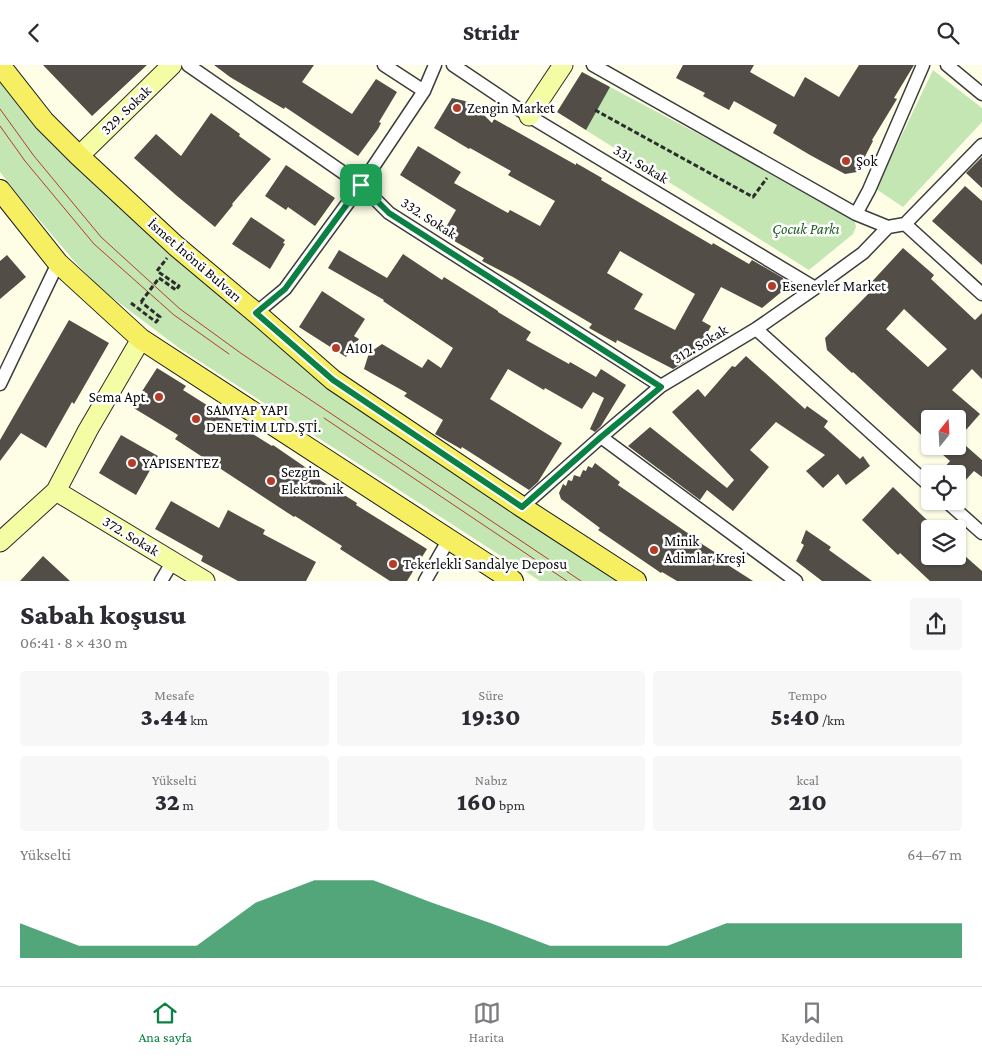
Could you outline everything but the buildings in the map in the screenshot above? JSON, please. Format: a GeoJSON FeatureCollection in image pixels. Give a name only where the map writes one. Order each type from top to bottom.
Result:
{"type":"FeatureCollection","features":[{"type":"Feature","properties":{"kind":"main road","name":"İsmet İnönü Bulvarı"},"geometry":{"type":"LineString","coordinates":[[7,68],[44,121],[79,156],[176,246],[333,380],[636,581]]}},
{"type":"Feature","properties":{"kind":"main road"},"geometry":{"type":"LineString","coordinates":[[0,190],[58,263],[142,339],[513,581]]}},
{"type":"Feature","properties":{"kind":"street","name":"329. Sokak"},"geometry":{"type":"LineString","coordinates":[[79,156],[172,65]]}},
{"type":"Feature","properties":{"kind":"street","name":"332. Sokak"},"geometry":{"type":"LineString","coordinates":[[188,65],[361,185],[389,213],[661,387]]}},
{"type":"Feature","properties":{"kind":"street"},"geometry":{"type":"LineString","coordinates":[[384,65],[424,91]]}},
{"type":"Feature","properties":{"kind":"street"},"geometry":{"type":"LineString","coordinates":[[256,313],[285,289],[361,185],[424,91],[435,65]]}},
{"type":"Feature","properties":{"kind":"street","name":"331. Sokak"},"geometry":{"type":"LineString","coordinates":[[453,65],[529,116],[815,288]]}},
{"type":"Feature","properties":{"kind":"street"},"geometry":{"type":"LineString","coordinates":[[529,116],[563,65]]}},
{"type":"Feature","properties":{"kind":"street"},"geometry":{"type":"LineString","coordinates":[[593,65],[856,215],[888,227],[905,224],[982,145]]}},
{"type":"Feature","properties":{"kind":"street"},"geometry":{"type":"LineString","coordinates":[[856,215],[869,190],[923,65]]}},
{"type":"Feature","properties":{"kind":"street"},"geometry":{"type":"LineString","coordinates":[[947,65],[982,93]]}},
{"type":"Feature","properties":{"kind":"street"},"geometry":{"type":"LineString","coordinates":[[905,224],[982,294]]}},
{"type":"Feature","properties":{"kind":"street","name":"312. Sokak"},"geometry":{"type":"LineString","coordinates":[[522,507],[661,387],[756,329],[815,288],[863,253],[888,227]]}},
{"type":"Feature","properties":{"kind":"street"},"geometry":{"type":"LineString","coordinates":[[0,384],[58,263]]}},
{"type":"Feature","properties":{"kind":"street"},"geometry":{"type":"LineString","coordinates":[[756,329],[921,478]]}},
{"type":"Feature","properties":{"kind":"street"},"geometry":{"type":"LineString","coordinates":[[0,542],[56,491],[88,430],[142,339]]}},
{"type":"Feature","properties":{"kind":"street"},"geometry":{"type":"LineString","coordinates":[[601,437],[796,581]]}},
{"type":"Feature","properties":{"kind":"street","name":"372. Sokak"},"geometry":{"type":"LineString","coordinates":[[56,491],[206,581]]}},
{"type":"Feature","properties":{"kind":"street"},"geometry":{"type":"LineString","coordinates":[[956,510],[982,533]]}},
{"type":"Feature","properties":{"kind":"street"},"geometry":{"type":"LineString","coordinates":[[426,581],[448,539]]}},
{"type":"Feature","properties":{"kind":"street"},"geometry":{"type":"LineString","coordinates":[[161,581],[173,561]]}},
{"type":"Feature","properties":{"kind":"path"},"geometry":{"type":"LineString","coordinates":[[595,110],[753,197],[774,169]]}},
{"type":"Feature","properties":{"kind":"path"},"geometry":{"type":"LineString","coordinates":[[132,304],[156,322],[160,317],[141,303],[159,278],[176,290],[179,286],[157,271]]}},
{"type":"Feature","properties":{"kind":"green space"},"geometry":{"type":"Polygon","coordinates":[[[933,70],[982,108],[982,122],[903,207],[876,189],[933,70]]]}},
{"type":"Feature","properties":{"kind":"green space"},"geometry":{"type":"Polygon","coordinates":[[[0,71],[325,380],[622,581],[540,581],[179,348],[101,289],[75,262],[0,172],[0,71]]]}},
{"type":"Feature","properties":{"kind":"green space","name":"Çocuk Parkı"},"geometry":{"type":"Polygon","coordinates":[[[582,72],[854,217],[856,227],[853,234],[809,270],[557,112],[582,72]]]}},
{"type":"Feature","properties":{"kind":"tram line"},"geometry":{"type":"LineString","coordinates":[[0,109],[34,156],[101,237],[180,309],[242,354],[581,581]]}},
{"type":"Feature","properties":{"kind":"tram line"},"geometry":{"type":"LineString","coordinates":[[0,126],[25,161],[94,244],[174,315],[229,354]]}},
{"type":"Feature","properties":{"kind":"tram line"},"geometry":{"type":"LineString","coordinates":[[324,418],[567,581]]}},
{"type":"Feature","properties":{"kind":"place","name":"Zengin Market"},"geometry":{"type":"Point","coordinates":[457,108]}},
{"type":"Feature","properties":{"kind":"place","name":"Şok"},"geometry":{"type":"Point","coordinates":[846,161]}},
{"type":"Feature","properties":{"kind":"place","name":"Esenevler Market"},"geometry":{"type":"Point","coordinates":[772,286]}},
{"type":"Feature","properties":{"kind":"place","name":"A101"},"geometry":{"type":"Point","coordinates":[336,348]}},
{"type":"Feature","properties":{"kind":"place","name":"Sema Apt."},"geometry":{"type":"Point","coordinates":[159,397]}},
{"type":"Feature","properties":{"kind":"place","name":"SAMYAP YAPI DENETİM LTD.ŞTİ."},"geometry":{"type":"Point","coordinates":[196,419]}},
{"type":"Feature","properties":{"kind":"place","name":"YAPISENTEZ"},"geometry":{"type":"Point","coordinates":[132,463]}},
{"type":"Feature","properties":{"kind":"place","name":"Sezgin Elektronik"},"geometry":{"type":"Point","coordinates":[271,481]}},
{"type":"Feature","properties":{"kind":"place","name":"Minik Adimlar Kreşi"},"geometry":{"type":"Point","coordinates":[654,550]}},
{"type":"Feature","properties":{"kind":"place","name":"Tekerlekli Sandalye Deposu"},"geometry":{"type":"Point","coordinates":[393,564]}},
{"type":"Feature","properties":{"kind":"route"},"geometry":{"type":"LineString","coordinates":[[361,185],[389,213],[661,387],[522,507],[333,380],[256,313],[285,289],[361,185]]}}]}
